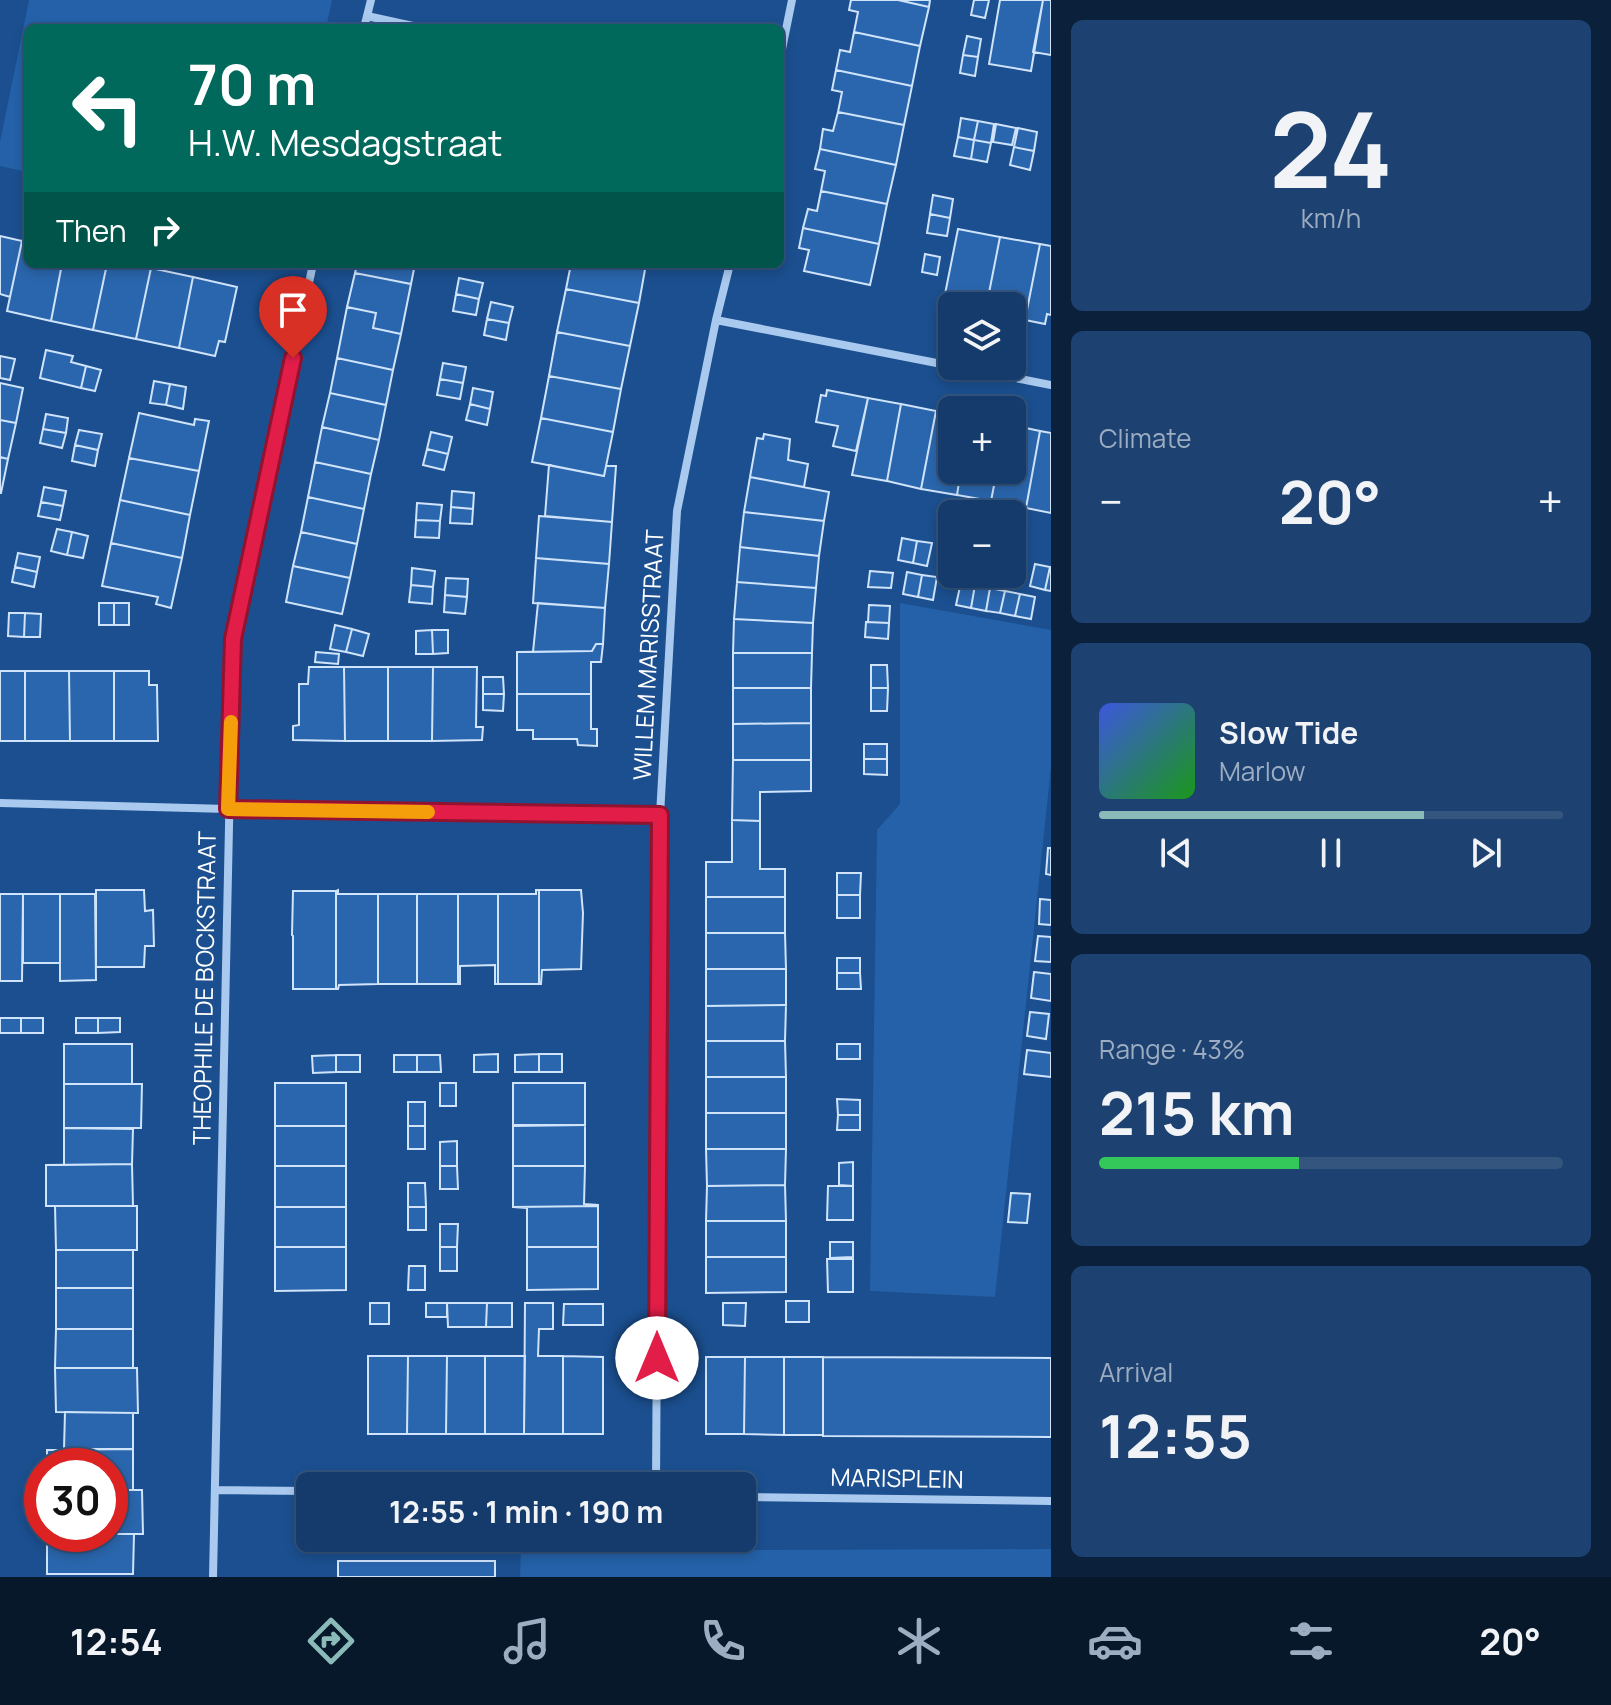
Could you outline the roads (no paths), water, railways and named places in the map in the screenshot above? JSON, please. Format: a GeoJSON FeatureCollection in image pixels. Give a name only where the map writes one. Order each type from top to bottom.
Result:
{"type":"FeatureCollection","features":[{"type":"Feature","properties":{"kind":"street"},"geometry":{"type":"LineString","coordinates":[[365,24],[371,0]]}},
{"type":"Feature","properties":{"kind":"street"},"geometry":{"type":"LineString","coordinates":[[784,39],[792,0]]}},
{"type":"Feature","properties":{"kind":"street"},"geometry":{"type":"LineString","coordinates":[[367,16],[404,24]]}},
{"type":"Feature","properties":{"kind":"street","name":"THEOPHILE DE BOCKSTRAAT"},"geometry":{"type":"LineString","coordinates":[[213,1577],[233,639],[312,268]]}},
{"type":"Feature","properties":{"kind":"street","name":"WILLEM MARISSTRAAT"},"geometry":{"type":"LineString","coordinates":[[656,1472],[660,815],[677,511],[729,268]]}},
{"type":"Feature","properties":{"kind":"street"},"geometry":{"type":"LineString","coordinates":[[716,320],[938,363]]}},
{"type":"Feature","properties":{"kind":"street"},"geometry":{"type":"LineString","coordinates":[[1025,380],[1051,385]]}},
{"type":"Feature","properties":{"kind":"street"},"geometry":{"type":"LineString","coordinates":[[0,803],[660,815]]}},
{"type":"Feature","properties":{"kind":"street"},"geometry":{"type":"LineString","coordinates":[[215,1490],[296,1491]]}},
{"type":"Feature","properties":{"kind":"street","name":"MARISPLEIN"},"geometry":{"type":"LineString","coordinates":[[756,1497],[1051,1501]]}}]}
